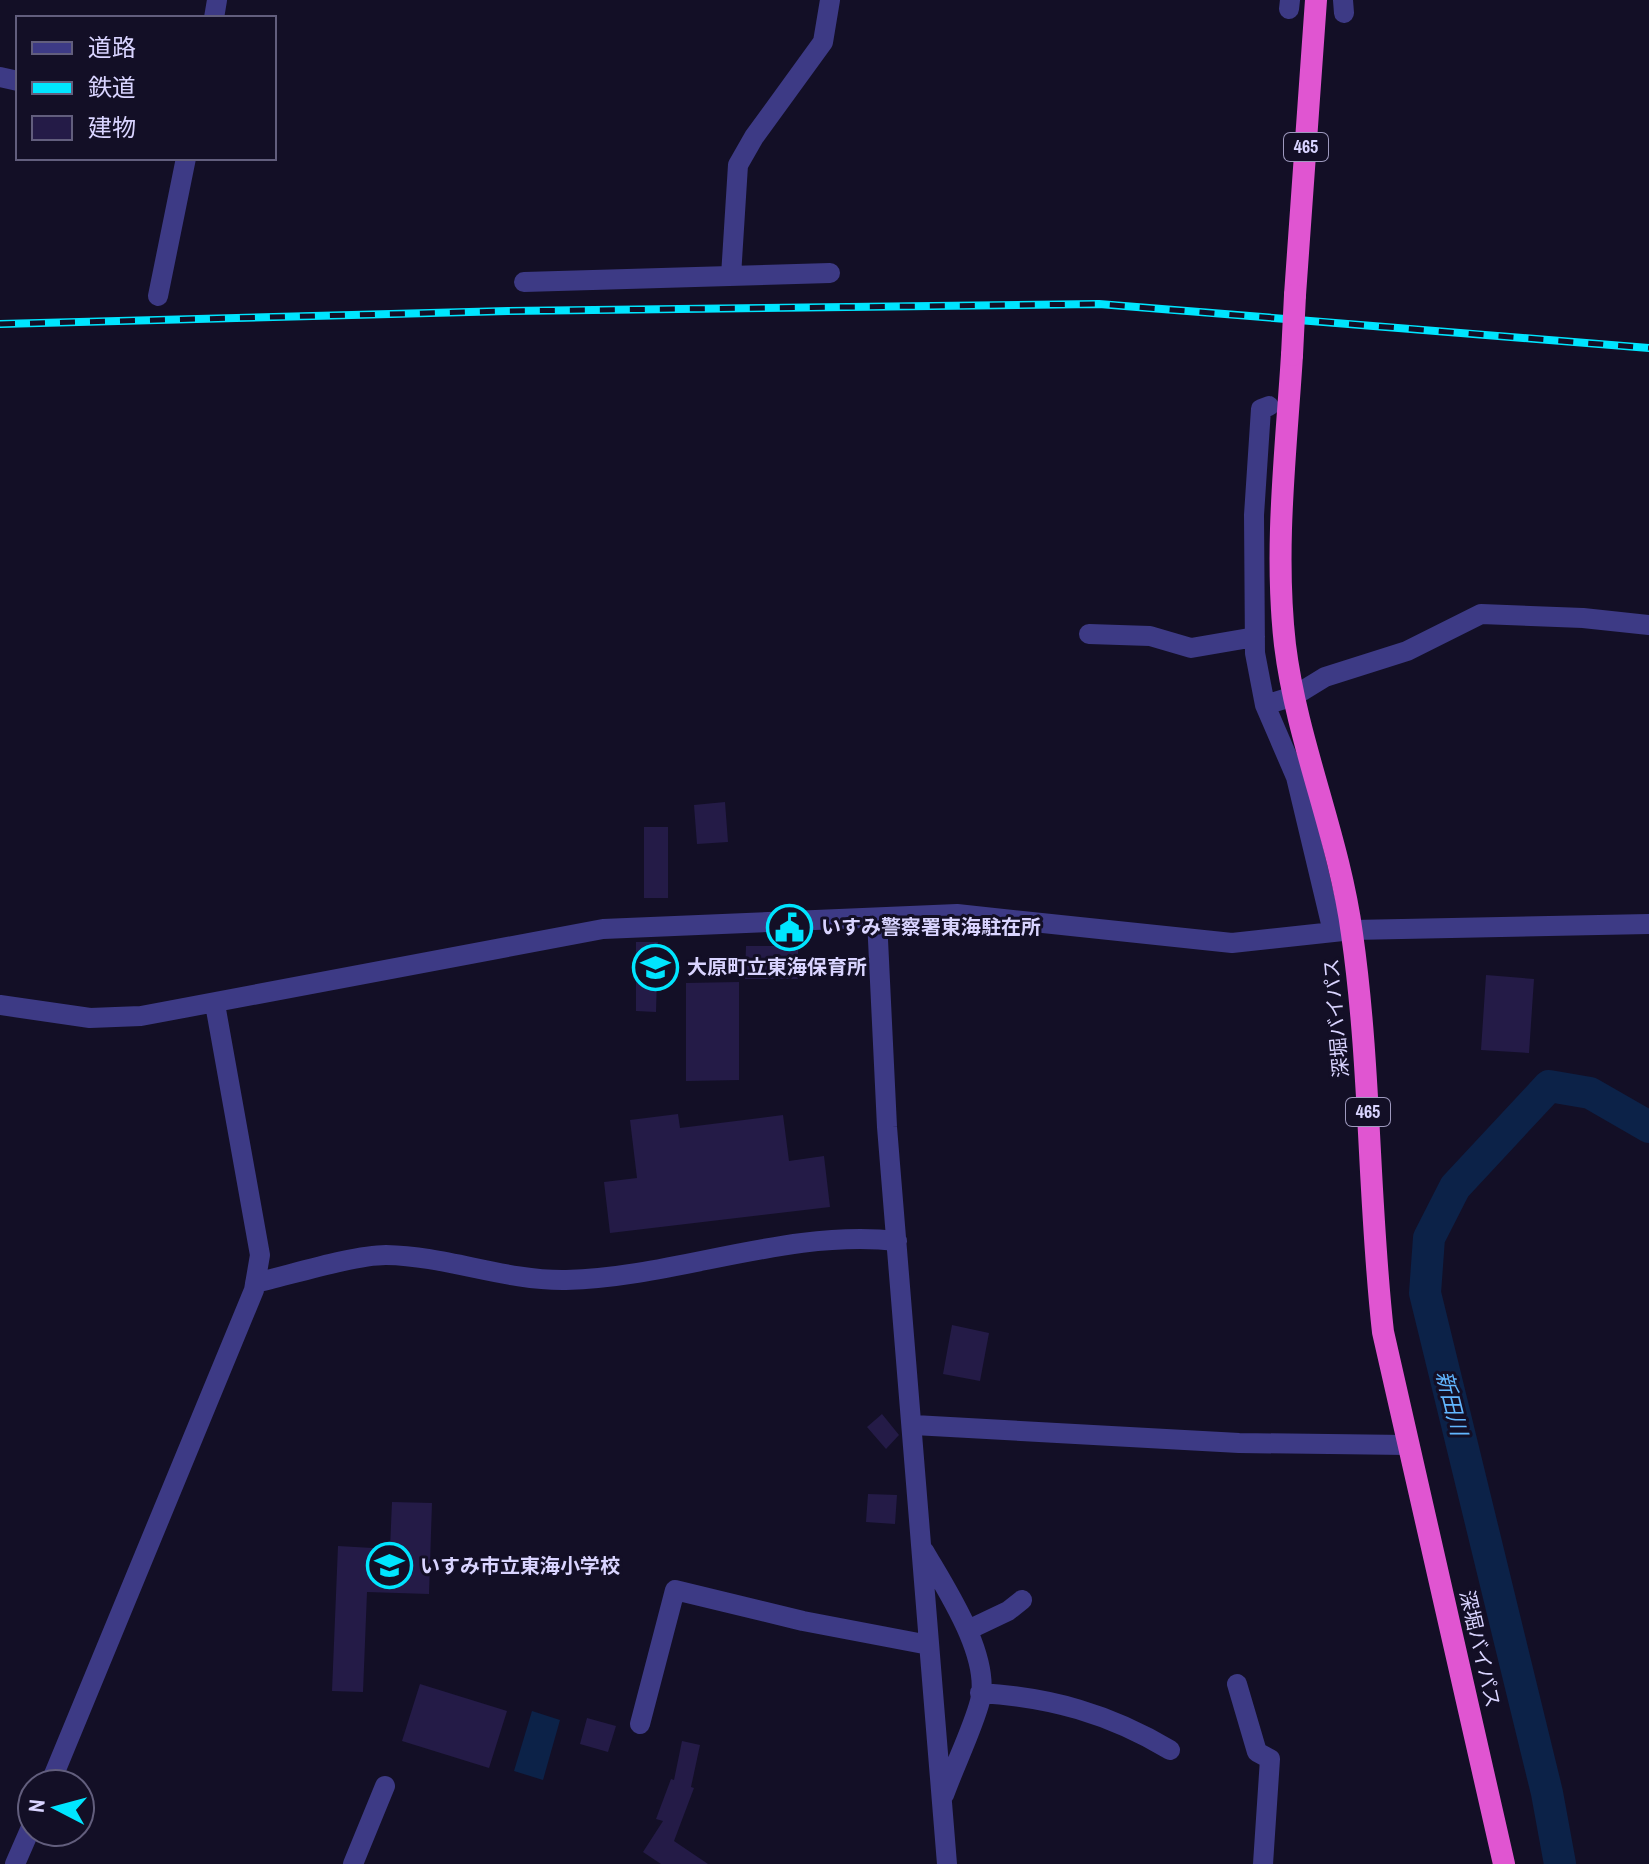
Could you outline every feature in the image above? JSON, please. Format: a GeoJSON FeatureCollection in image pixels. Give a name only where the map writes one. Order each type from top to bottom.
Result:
{"type":"FeatureCollection","features":[{"type":"Feature","properties":{"kind":"highway","name":"深堀バイパス"},"geometry":{"type":"LineString","coordinates":[[1316,0],[1279,577],[1294,696],[1342,871],[1343,931],[1364,1018],[1375,1263],[1383,1332],[1504,1864]]}},
{"type":"Feature","properties":{"kind":"street"},"geometry":{"type":"LineString","coordinates":[[731,276],[738,165],[754,137],[823,42],[830,0]]}},
{"type":"Feature","properties":{"kind":"street"},"geometry":{"type":"LineString","coordinates":[[158,296],[186,160]]}},
{"type":"Feature","properties":{"kind":"street"},"geometry":{"type":"LineString","coordinates":[[524,282],[830,273]]}},
{"type":"Feature","properties":{"kind":"street"},"geometry":{"type":"LineString","coordinates":[[1269,406],[1261,409],[1254,515],[1255,637],[1265,705],[1296,777],[1343,931]]}},
{"type":"Feature","properties":{"kind":"street"},"geometry":{"type":"LineString","coordinates":[[1265,705],[1294,696],[1325,677],[1407,651],[1481,614],[1583,618],[1649,625]]}},
{"type":"Feature","properties":{"kind":"street"},"geometry":{"type":"LineString","coordinates":[[1089,634],[1150,636],[1191,648],[1255,637]]}},
{"type":"Feature","properties":{"kind":"street"},"geometry":{"type":"LineString","coordinates":[[0,1005],[90,1018],[141,1016],[603,929],[970,915],[1232,943],[1343,931],[1649,924]]}},
{"type":"Feature","properties":{"kind":"street"},"geometry":{"type":"LineString","coordinates":[[877,919],[887,1127],[914,1425],[947,1864]]}},
{"type":"Feature","properties":{"kind":"street"},"geometry":{"type":"LineString","coordinates":[[57,1768],[255,1283],[260,1255],[215,1004]]}},
{"type":"Feature","properties":{"kind":"street"},"geometry":{"type":"LineString","coordinates":[[255,1283],[382,1255],[424,1258],[509,1275],[564,1280],[611,1276],[797,1243],[863,1237],[897,1241]]}},
{"type":"Feature","properties":{"kind":"street"},"geometry":{"type":"LineString","coordinates":[[914,1425],[1239,1443],[1407,1445]]}},
{"type":"Feature","properties":{"kind":"street"},"geometry":{"type":"LineString","coordinates":[[922,1548],[966,1620],[980,1693],[942,1803]]}},
{"type":"Feature","properties":{"kind":"street"},"geometry":{"type":"LineString","coordinates":[[640,1724],[675,1590],[803,1621],[929,1645]]}},
{"type":"Feature","properties":{"kind":"street"},"geometry":{"type":"LineString","coordinates":[[968,1630],[1008,1611],[1022,1600]]}},
{"type":"Feature","properties":{"kind":"street"},"geometry":{"type":"LineString","coordinates":[[1237,1684],[1257,1752],[1270,1759],[1263,1864]]}},
{"type":"Feature","properties":{"kind":"street"},"geometry":{"type":"LineString","coordinates":[[980,1693],[1028,1695],[1099,1713],[1170,1750]]}},
{"type":"Feature","properties":{"kind":"street"},"geometry":{"type":"LineString","coordinates":[[353,1864],[385,1786]]}},
{"type":"Feature","properties":{"kind":"water"},"geometry":{"type":"Polygon","coordinates":[[[532,1711],[560,1720],[543,1780],[514,1771],[532,1711]]]}},
{"type":"Feature","properties":{"kind":"building"},"geometry":{"type":"Polygon","coordinates":[[[725,802],[728,842],[697,844],[694,805],[725,802]]]}},
{"type":"Feature","properties":{"kind":"building"},"geometry":{"type":"Polygon","coordinates":[[[644,827],[668,827],[668,898],[644,898],[644,827]]]}},
{"type":"Feature","properties":{"kind":"building"},"geometry":{"type":"Polygon","coordinates":[[[636,942],[658,942],[656,1012],[636,1011],[636,942]]]}},
{"type":"Feature","properties":{"kind":"building"},"geometry":{"type":"Polygon","coordinates":[[[746,946],[798,946],[798,979],[745,979],[746,946]]]}},
{"type":"Feature","properties":{"kind":"building"},"geometry":{"type":"Polygon","coordinates":[[[1486,975],[1534,979],[1529,1053],[1481,1050],[1486,975]]]}},
{"type":"Feature","properties":{"kind":"building"},"geometry":{"type":"Polygon","coordinates":[[[739,982],[739,1080],[686,1081],[686,983],[739,982]]]}},
{"type":"Feature","properties":{"kind":"building"},"geometry":{"type":"Polygon","coordinates":[[[678,1114],[680,1128],[783,1115],[789,1161],[824,1156],[830,1207],[610,1233],[604,1182],[637,1178],[630,1120],[678,1114]]]}},
{"type":"Feature","properties":{"kind":"building"},"geometry":{"type":"Polygon","coordinates":[[[952,1325],[989,1333],[980,1381],[943,1374],[952,1325]]]}},
{"type":"Feature","properties":{"kind":"building"},"geometry":{"type":"Polygon","coordinates":[[[882,1414],[899,1435],[886,1449],[867,1427],[882,1414]]]}},
{"type":"Feature","properties":{"kind":"building"},"geometry":{"type":"Polygon","coordinates":[[[868,1494],[897,1495],[895,1524],[866,1522],[868,1494]]]}},
{"type":"Feature","properties":{"kind":"building"},"geometry":{"type":"Polygon","coordinates":[[[392,1502],[432,1503],[429,1594],[367,1592],[363,1692],[332,1691],[338,1546],[390,1549],[392,1502]]]}},
{"type":"Feature","properties":{"kind":"building"},"geometry":{"type":"Polygon","coordinates":[[[420,1684],[507,1711],[489,1768],[402,1741],[420,1684]]]}},
{"type":"Feature","properties":{"kind":"building"},"geometry":{"type":"Polygon","coordinates":[[[587,1718],[616,1726],[608,1752],[580,1744],[587,1718]]]}},
{"type":"Feature","properties":{"kind":"building"},"geometry":{"type":"Polygon","coordinates":[[[682,1741],[700,1745],[691,1787],[694,1788],[674,1841],[708,1864],[661,1864],[643,1852],[663,1821],[656,1819],[671,1779],[674,1780],[682,1741]]]}},
{"type":"Feature","properties":{"kind":"waterway","name":"新田川"},"geometry":{"type":"LineString","coordinates":[[1560,1864],[1547,1793],[1425,1293],[1429,1238],[1455,1187],[1549,1086],[1590,1093],[1649,1127]]}},
{"type":"Feature","properties":{"kind":"railway"},"geometry":{"type":"LineString","coordinates":[[0,324],[508,311],[1099,304],[1649,348]]}},
{"type":"Feature","properties":{"kind":"place","name":"いすみ警察署東海駐在所"},"geometry":{"type":"Point","coordinates":[790,927]}},
{"type":"Feature","properties":{"kind":"place","name":"大原町立東海保育所"},"geometry":{"type":"Point","coordinates":[656,967]}},
{"type":"Feature","properties":{"kind":"place","name":"いすみ市立東海小学校"},"geometry":{"type":"Point","coordinates":[389,1566]}}]}
